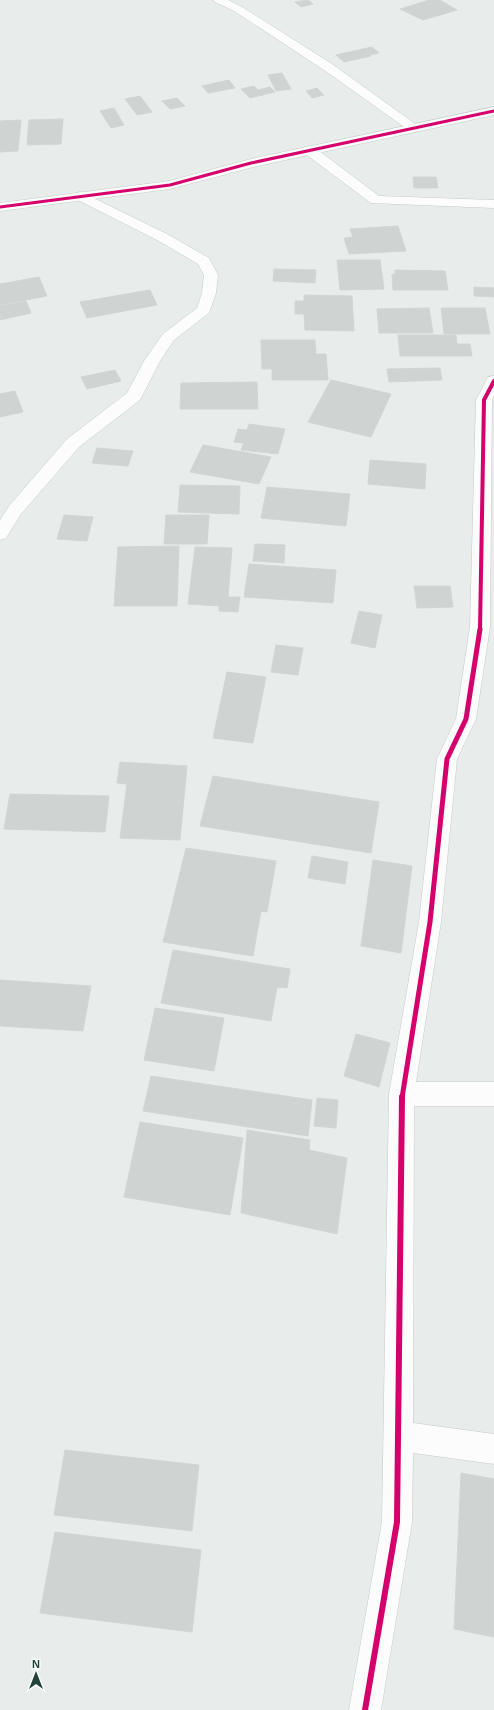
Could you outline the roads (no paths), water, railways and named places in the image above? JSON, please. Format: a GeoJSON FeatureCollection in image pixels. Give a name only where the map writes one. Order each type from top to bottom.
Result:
{"type":"FeatureCollection","features":[{"type":"Feature","properties":{"kind":"street"},"geometry":{"type":"LineString","coordinates":[[219,0],[238,9],[322,63],[415,128]]}},
{"type":"Feature","properties":{"kind":"street"},"geometry":{"type":"LineString","coordinates":[[0,207],[170,185],[251,163],[494,111]]}},
{"type":"Feature","properties":{"kind":"street"},"geometry":{"type":"LineString","coordinates":[[309,150],[376,200],[494,204]]}},
{"type":"Feature","properties":{"kind":"street"},"geometry":{"type":"LineString","coordinates":[[0,534],[15,510],[73,443],[134,396],[152,361],[168,337],[204,310],[209,293],[211,275],[204,260],[81,196]]}},
{"type":"Feature","properties":{"kind":"street"},"geometry":{"type":"LineString","coordinates":[[365,1710],[397,1522],[402,1094],[430,922],[447,759],[466,719],[480,627],[484,400],[494,382]]}},
{"type":"Feature","properties":{"kind":"street"},"geometry":{"type":"LineString","coordinates":[[402,1094],[494,1094]]}},
{"type":"Feature","properties":{"kind":"street"},"geometry":{"type":"LineString","coordinates":[[399,1436],[494,1449]]}}]}
